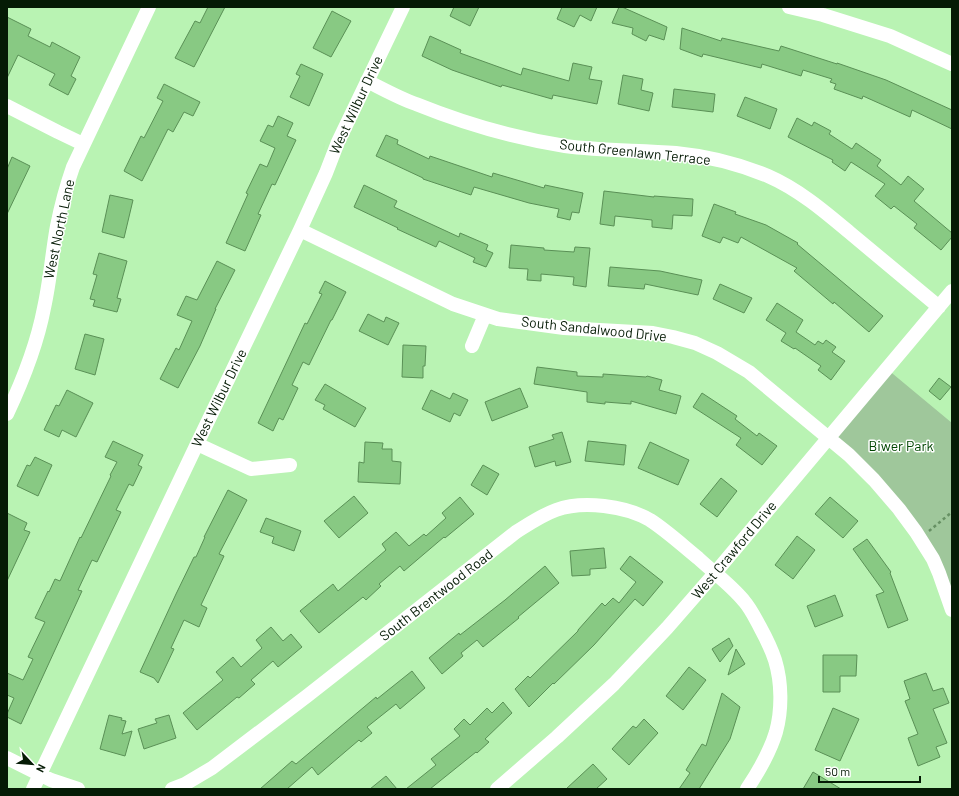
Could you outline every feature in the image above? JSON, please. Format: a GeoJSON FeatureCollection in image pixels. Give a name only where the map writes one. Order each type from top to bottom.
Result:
{"type":"FeatureCollection","features":[{"type":"Feature","properties":{"kind":"street","name":"West North Lane"},"geometry":{"type":"LineString","coordinates":[[7,414],[17,394],[32,356],[44,308],[57,226],[65,191],[73,168],[83,144],[149,7]]}},
{"type":"Feature","properties":{"kind":"street","name":"West Wilbur Drive"},"geometry":{"type":"LineString","coordinates":[[33,789],[300,230],[326,173],[338,142],[402,7]]}},
{"type":"Feature","properties":{"kind":"street"},"geometry":{"type":"LineString","coordinates":[[789,7],[823,15],[890,36],[952,64]]}},
{"type":"Feature","properties":{"kind":"street","name":"South Greenlawn Terrace"},"geometry":{"type":"LineString","coordinates":[[367,81],[414,104],[452,118],[514,136],[565,146],[676,153],[705,157],[769,176],[820,207],[939,307]]}},
{"type":"Feature","properties":{"kind":"street"},"geometry":{"type":"LineString","coordinates":[[7,106],[83,144]]}},
{"type":"Feature","properties":{"kind":"street","name":"South Sandalwood Drive"},"geometry":{"type":"LineString","coordinates":[[300,230],[453,304],[498,319],[541,326],[653,333],[695,343],[717,353],[749,372],[849,455],[874,480],[899,509],[933,559],[952,610]]}},
{"type":"Feature","properties":{"kind":"street","name":"West Crawford Drive"},"geometry":{"type":"LineString","coordinates":[[497,789],[557,737],[614,684],[667,628],[952,291]]}},
{"type":"Feature","properties":{"kind":"street"},"geometry":{"type":"LineString","coordinates":[[472,346],[485,315]]}},
{"type":"Feature","properties":{"kind":"street"},"geometry":{"type":"LineString","coordinates":[[197,444],[251,469],[290,465]]}},
{"type":"Feature","properties":{"kind":"street","name":"South Brentwood Road"},"geometry":{"type":"LineString","coordinates":[[172,789],[199,776],[219,763],[516,532],[547,513],[558,509],[581,505],[607,506],[631,512],[650,520],[732,588],[744,600],[751,610],[768,643],[775,661],[779,681],[780,709],[776,732],[772,744],[759,771],[748,789]]}},
{"type":"Feature","properties":{"kind":"street"},"geometry":{"type":"LineString","coordinates":[[7,758],[51,780],[78,789]]}},
{"type":"Feature","properties":{"kind":"path"},"geometry":{"type":"LineString","coordinates":[[920,539],[952,512]]}},
{"type":"Feature","properties":{"kind":"green space","name":"Biwer Park"},"geometry":{"type":"Polygon","coordinates":[[[887,369],[952,423],[952,613],[933,559],[829,438],[887,369]]]}},
{"type":"Feature","properties":{"kind":"building"},"geometry":{"type":"Polygon","coordinates":[[[208,7],[225,7],[194,67],[175,58],[195,21],[200,23],[208,7]]]}},
{"type":"Feature","properties":{"kind":"building"},"geometry":{"type":"Polygon","coordinates":[[[454,7],[479,7],[470,26],[450,16],[454,7]]]}},
{"type":"Feature","properties":{"kind":"building"},"geometry":{"type":"Polygon","coordinates":[[[562,7],[597,7],[591,21],[580,15],[574,27],[557,19],[562,7]]]}},
{"type":"Feature","properties":{"kind":"building"},"geometry":{"type":"Polygon","coordinates":[[[619,7],[667,27],[664,40],[649,35],[646,41],[632,34],[633,28],[612,23],[619,7]]]}},
{"type":"Feature","properties":{"kind":"building"},"geometry":{"type":"Polygon","coordinates":[[[332,11],[351,21],[331,57],[313,48],[332,11]]]}},
{"type":"Feature","properties":{"kind":"building"},"geometry":{"type":"Polygon","coordinates":[[[7,17],[31,29],[28,36],[50,47],[52,42],[80,57],[71,76],[76,79],[68,95],[49,85],[55,74],[18,55],[7,78],[7,17]]]}},
{"type":"Feature","properties":{"kind":"building"},"geometry":{"type":"Polygon","coordinates":[[[682,28],[721,41],[722,38],[779,51],[781,46],[886,80],[952,110],[952,129],[912,110],[910,117],[863,96],[862,99],[834,89],[836,84],[830,82],[832,79],[803,70],[801,76],[762,64],[761,68],[703,54],[702,57],[680,49],[682,28]]]}},
{"type":"Feature","properties":{"kind":"building"},"geometry":{"type":"Polygon","coordinates":[[[430,36],[461,50],[460,53],[521,75],[523,68],[569,81],[573,63],[592,67],[589,79],[602,81],[597,104],[553,95],[552,99],[502,85],[501,87],[452,70],[422,56],[430,36]]]}},
{"type":"Feature","properties":{"kind":"building"},"geometry":{"type":"Polygon","coordinates":[[[301,64],[323,74],[309,106],[290,97],[300,76],[296,74],[301,64]]]}},
{"type":"Feature","properties":{"kind":"building"},"geometry":{"type":"Polygon","coordinates":[[[623,75],[643,79],[641,90],[653,93],[649,111],[618,104],[623,75]]]}},
{"type":"Feature","properties":{"kind":"building"},"geometry":{"type":"Polygon","coordinates":[[[164,84],[200,102],[193,116],[184,112],[173,132],[168,129],[142,181],[124,171],[141,136],[144,138],[163,101],[157,98],[164,84]]]}},
{"type":"Feature","properties":{"kind":"building"},"geometry":{"type":"Polygon","coordinates":[[[674,89],[715,94],[713,112],[672,107],[674,89]]]}},
{"type":"Feature","properties":{"kind":"building"},"geometry":{"type":"Polygon","coordinates":[[[745,97],[777,109],[770,129],[737,116],[745,97]]]}},
{"type":"Feature","properties":{"kind":"building"},"geometry":{"type":"Polygon","coordinates":[[[278,116],[293,123],[287,136],[296,140],[275,185],[272,184],[258,214],[261,215],[245,251],[226,243],[248,194],[246,193],[260,164],[267,167],[275,148],[260,141],[268,125],[273,127],[278,116]]]}},
{"type":"Feature","properties":{"kind":"building"},"geometry":{"type":"Polygon","coordinates":[[[797,118],[812,126],[814,122],[831,131],[829,134],[852,149],[856,143],[881,160],[877,166],[901,185],[908,176],[924,189],[914,201],[952,233],[952,237],[941,250],[914,228],[917,224],[894,206],[891,209],[875,196],[885,184],[851,162],[845,171],[832,162],[833,160],[788,137],[797,118]]]}},
{"type":"Feature","properties":{"kind":"building"},"geometry":{"type":"Polygon","coordinates":[[[386,135],[398,140],[397,144],[429,159],[430,156],[492,177],[493,173],[544,188],[545,185],[583,193],[579,213],[572,212],[570,220],[557,217],[559,209],[529,203],[474,187],[471,195],[423,179],[376,156],[386,135]]]}},
{"type":"Feature","properties":{"kind":"building"},"geometry":{"type":"Polygon","coordinates":[[[12,157],[30,166],[7,214],[7,169],[12,157]]]}},
{"type":"Feature","properties":{"kind":"building"},"geometry":{"type":"Polygon","coordinates":[[[364,185],[397,201],[394,207],[459,237],[460,233],[488,245],[486,250],[493,253],[486,267],[473,262],[475,258],[439,241],[436,247],[354,207],[364,185]]]}},
{"type":"Feature","properties":{"kind":"building"},"geometry":{"type":"Polygon","coordinates":[[[604,191],[654,197],[693,199],[692,216],[673,215],[672,229],[652,227],[652,220],[615,216],[614,226],[600,224],[604,191]]]}},
{"type":"Feature","properties":{"kind":"building"},"geometry":{"type":"Polygon","coordinates":[[[110,195],[133,200],[124,238],[102,232],[110,195]]]}},
{"type":"Feature","properties":{"kind":"building"},"geometry":{"type":"Polygon","coordinates":[[[714,204],[736,212],[735,214],[766,225],[798,243],[797,244],[883,316],[869,332],[794,271],[797,268],[741,237],[738,243],[723,237],[720,243],[702,236],[714,204]]]}},
{"type":"Feature","properties":{"kind":"building"},"geometry":{"type":"Polygon","coordinates":[[[511,245],[544,248],[544,250],[574,252],[575,247],[590,248],[586,287],[573,285],[574,277],[541,274],[541,281],[527,280],[528,269],[509,268],[511,245]]]}},
{"type":"Feature","properties":{"kind":"building"},"geometry":{"type":"Polygon","coordinates":[[[99,253],[127,261],[117,298],[121,299],[117,312],[93,306],[95,300],[90,299],[97,275],[93,274],[99,253]]]}},
{"type":"Feature","properties":{"kind":"building"},"geometry":{"type":"Polygon","coordinates":[[[217,261],[235,270],[215,309],[200,346],[178,388],[160,379],[176,348],[179,350],[192,321],[177,315],[186,296],[197,300],[217,261]]]}},
{"type":"Feature","properties":{"kind":"building"},"geometry":{"type":"Polygon","coordinates":[[[610,267],[660,271],[702,280],[698,295],[645,284],[644,289],[608,286],[610,267]]]}},
{"type":"Feature","properties":{"kind":"building"},"geometry":{"type":"Polygon","coordinates":[[[325,281],[346,292],[309,365],[303,362],[292,385],[298,388],[283,420],[279,418],[273,431],[258,423],[305,323],[307,324],[322,294],[319,293],[325,281]]]}},
{"type":"Feature","properties":{"kind":"building"},"geometry":{"type":"Polygon","coordinates":[[[720,284],[752,298],[744,313],[713,299],[720,284]]]}},
{"type":"Feature","properties":{"kind":"building"},"geometry":{"type":"Polygon","coordinates":[[[777,303],[803,320],[796,332],[815,345],[818,341],[823,344],[826,340],[836,347],[832,352],[845,361],[831,380],[818,370],[821,366],[795,348],[794,349],[781,341],[786,333],[766,320],[777,303]]]}},
{"type":"Feature","properties":{"kind":"building"},"geometry":{"type":"Polygon","coordinates":[[[368,314],[384,322],[386,317],[399,323],[388,345],[359,331],[368,314]]]}},
{"type":"Feature","properties":{"kind":"building"},"geometry":{"type":"Polygon","coordinates":[[[85,334],[104,339],[95,375],[75,369],[85,334]]]}},
{"type":"Feature","properties":{"kind":"building"},"geometry":{"type":"Polygon","coordinates":[[[403,345],[426,346],[423,378],[402,377],[403,345]]]}},
{"type":"Feature","properties":{"kind":"building"},"geometry":{"type":"Polygon","coordinates":[[[537,367],[577,372],[577,376],[603,377],[603,374],[647,376],[662,380],[659,390],[681,396],[676,414],[631,401],[631,404],[587,402],[587,392],[534,384],[537,367]]]}},
{"type":"Feature","properties":{"kind":"building"},"geometry":{"type":"Polygon","coordinates":[[[939,378],[951,387],[940,400],[929,391],[939,378]]]}},
{"type":"Feature","properties":{"kind":"building"},"geometry":{"type":"Polygon","coordinates":[[[325,384],[366,408],[355,427],[323,409],[325,405],[315,400],[325,384]]]}},
{"type":"Feature","properties":{"kind":"building"},"geometry":{"type":"Polygon","coordinates":[[[520,388],[528,407],[492,421],[485,402],[520,388]]]}},
{"type":"Feature","properties":{"kind":"building"},"geometry":{"type":"Polygon","coordinates":[[[67,390],[93,403],[76,437],[62,430],[59,437],[44,430],[56,405],[59,406],[67,390]]]}},
{"type":"Feature","properties":{"kind":"building"},"geometry":{"type":"Polygon","coordinates":[[[431,390],[450,399],[453,393],[468,400],[460,416],[454,413],[450,422],[422,409],[431,390]]]}},
{"type":"Feature","properties":{"kind":"building"},"geometry":{"type":"Polygon","coordinates":[[[702,393],[737,416],[735,419],[757,436],[759,433],[777,446],[762,465],[736,445],[741,438],[693,407],[702,393]]]}},
{"type":"Feature","properties":{"kind":"building"},"geometry":{"type":"Polygon","coordinates":[[[562,432],[571,462],[556,466],[555,461],[535,467],[529,447],[554,439],[552,435],[562,432]]]}},
{"type":"Feature","properties":{"kind":"building"},"geometry":{"type":"Polygon","coordinates":[[[113,441],[143,455],[138,465],[142,467],[133,486],[129,484],[116,510],[121,512],[97,562],[92,560],[78,590],[82,591],[21,724],[7,717],[14,698],[7,695],[7,673],[23,680],[33,659],[28,657],[45,622],[35,618],[55,579],[60,581],[80,537],[81,538],[111,476],[110,475],[117,462],[105,457],[113,441]]]}},
{"type":"Feature","properties":{"kind":"building"},"geometry":{"type":"Polygon","coordinates":[[[588,441],[626,445],[624,465],[585,461],[588,441]]]}},
{"type":"Feature","properties":{"kind":"building"},"geometry":{"type":"Polygon","coordinates":[[[365,442],[383,443],[382,449],[392,449],[392,461],[401,462],[400,484],[358,482],[359,462],[364,463],[365,442]]]}},
{"type":"Feature","properties":{"kind":"building"},"geometry":{"type":"Polygon","coordinates":[[[650,442],[689,460],[678,485],[638,468],[650,442]]]}},
{"type":"Feature","properties":{"kind":"building"},"geometry":{"type":"Polygon","coordinates":[[[35,457],[52,465],[38,496],[17,486],[27,465],[30,466],[35,457]]]}},
{"type":"Feature","properties":{"kind":"building"},"geometry":{"type":"Polygon","coordinates":[[[483,465],[499,474],[487,495],[471,485],[483,465]]]}},
{"type":"Feature","properties":{"kind":"building"},"geometry":{"type":"Polygon","coordinates":[[[721,478],[737,491],[717,517],[700,504],[721,478]]]}},
{"type":"Feature","properties":{"kind":"building"},"geometry":{"type":"Polygon","coordinates":[[[228,490],[247,500],[219,554],[224,556],[201,605],[207,608],[199,627],[184,620],[171,648],[174,649],[158,683],[154,678],[140,672],[176,594],[194,557],[196,557],[204,537],[228,490]]]}},
{"type":"Feature","properties":{"kind":"building"},"geometry":{"type":"Polygon","coordinates":[[[354,496],[368,513],[339,538],[324,521],[354,496]]]}},
{"type":"Feature","properties":{"kind":"building"},"geometry":{"type":"Polygon","coordinates":[[[460,497],[474,514],[404,571],[400,566],[379,584],[381,586],[366,600],[363,597],[319,633],[300,611],[333,584],[338,591],[386,550],[382,544],[396,532],[409,546],[424,534],[426,536],[446,518],[442,513],[460,497]]]}},
{"type":"Feature","properties":{"kind":"building"},"geometry":{"type":"Polygon","coordinates":[[[830,497],[858,521],[843,538],[815,514],[830,497]]]}},
{"type":"Feature","properties":{"kind":"building"},"geometry":{"type":"Polygon","coordinates":[[[7,513],[27,523],[24,530],[30,532],[7,581],[7,513]]]}},
{"type":"Feature","properties":{"kind":"building"},"geometry":{"type":"Polygon","coordinates":[[[266,518],[301,531],[294,551],[272,543],[274,537],[260,532],[266,518]]]}},
{"type":"Feature","properties":{"kind":"building"},"geometry":{"type":"Polygon","coordinates":[[[797,536],[815,550],[793,579],[775,565],[797,536]]]}},
{"type":"Feature","properties":{"kind":"building"},"geometry":{"type":"Polygon","coordinates":[[[867,539],[891,572],[890,573],[908,620],[888,628],[876,595],[884,592],[853,549],[867,539]]]}},
{"type":"Feature","properties":{"kind":"building"},"geometry":{"type":"Polygon","coordinates":[[[604,548],[606,568],[590,569],[590,575],[572,576],[570,551],[604,548]]]}},
{"type":"Feature","properties":{"kind":"building"},"geometry":{"type":"Polygon","coordinates":[[[630,556],[663,582],[643,606],[635,599],[594,645],[529,707],[515,689],[528,676],[530,678],[578,631],[602,603],[605,606],[613,598],[619,603],[636,582],[620,569],[630,556]]]}},
{"type":"Feature","properties":{"kind":"building"},"geometry":{"type":"Polygon","coordinates":[[[545,566],[559,583],[483,647],[477,640],[461,653],[463,656],[442,674],[429,658],[459,633],[460,635],[505,600],[545,566]]]}},
{"type":"Feature","properties":{"kind":"building"},"geometry":{"type":"Polygon","coordinates":[[[835,595],[843,616],[815,627],[807,606],[835,595]]]}},
{"type":"Feature","properties":{"kind":"building"},"geometry":{"type":"Polygon","coordinates":[[[271,627],[283,641],[291,634],[302,647],[278,667],[273,661],[251,680],[255,684],[197,730],[183,713],[223,680],[216,672],[233,657],[241,667],[262,648],[256,640],[271,627]]]}},
{"type":"Feature","properties":{"kind":"building"},"geometry":{"type":"Polygon","coordinates":[[[729,638],[733,646],[720,662],[712,649],[729,638]]]}},
{"type":"Feature","properties":{"kind":"building"},"geometry":{"type":"Polygon","coordinates":[[[736,649],[745,664],[728,675],[736,649]]]}},
{"type":"Feature","properties":{"kind":"building"},"geometry":{"type":"Polygon","coordinates":[[[823,655],[857,655],[856,676],[840,676],[840,692],[823,692],[823,655]]]}},
{"type":"Feature","properties":{"kind":"building"},"geometry":{"type":"Polygon","coordinates":[[[689,667],[706,680],[683,710],[666,696],[689,667]]]}},
{"type":"Feature","properties":{"kind":"building"},"geometry":{"type":"Polygon","coordinates":[[[412,671],[425,688],[400,709],[396,704],[367,727],[372,733],[361,742],[359,740],[318,775],[312,767],[287,789],[260,789],[292,761],[296,764],[376,697],[377,699],[412,671]]]}},
{"type":"Feature","properties":{"kind":"building"},"geometry":{"type":"Polygon","coordinates":[[[926,673],[933,691],[943,688],[949,703],[933,709],[947,743],[936,747],[940,757],[918,766],[908,738],[918,734],[905,701],[910,699],[904,681],[926,673]]]}},
{"type":"Feature","properties":{"kind":"building"},"geometry":{"type":"Polygon","coordinates":[[[722,693],[740,707],[730,739],[699,789],[679,789],[690,773],[686,770],[702,744],[706,746],[722,693]]]}},
{"type":"Feature","properties":{"kind":"building"},"geometry":{"type":"Polygon","coordinates":[[[503,702],[512,713],[485,739],[489,742],[477,753],[476,752],[430,789],[406,789],[436,765],[431,759],[460,736],[454,729],[464,719],[470,725],[487,708],[492,713],[503,702]]]}},
{"type":"Feature","properties":{"kind":"building"},"geometry":{"type":"Polygon","coordinates":[[[833,708],[859,719],[840,761],[815,750],[833,708]]]}},
{"type":"Feature","properties":{"kind":"building"},"geometry":{"type":"Polygon","coordinates":[[[109,715],[122,718],[121,720],[126,721],[122,734],[132,731],[125,756],[100,749],[109,715]]]}},
{"type":"Feature","properties":{"kind":"building"},"geometry":{"type":"Polygon","coordinates":[[[169,715],[176,738],[144,749],[138,729],[157,723],[155,719],[169,715]]]}},
{"type":"Feature","properties":{"kind":"building"},"geometry":{"type":"Polygon","coordinates":[[[644,719],[658,733],[629,765],[612,749],[633,726],[636,728],[644,719]]]}},
{"type":"Feature","properties":{"kind":"building"},"geometry":{"type":"Polygon","coordinates":[[[593,764],[607,779],[596,789],[566,789],[593,764]]]}},
{"type":"Feature","properties":{"kind":"building"},"geometry":{"type":"Polygon","coordinates":[[[813,772],[841,789],[803,789],[813,772]]]}},
{"type":"Feature","properties":{"kind":"building"},"geometry":{"type":"Polygon","coordinates":[[[386,776],[397,789],[370,789],[386,776]]]}}]}
